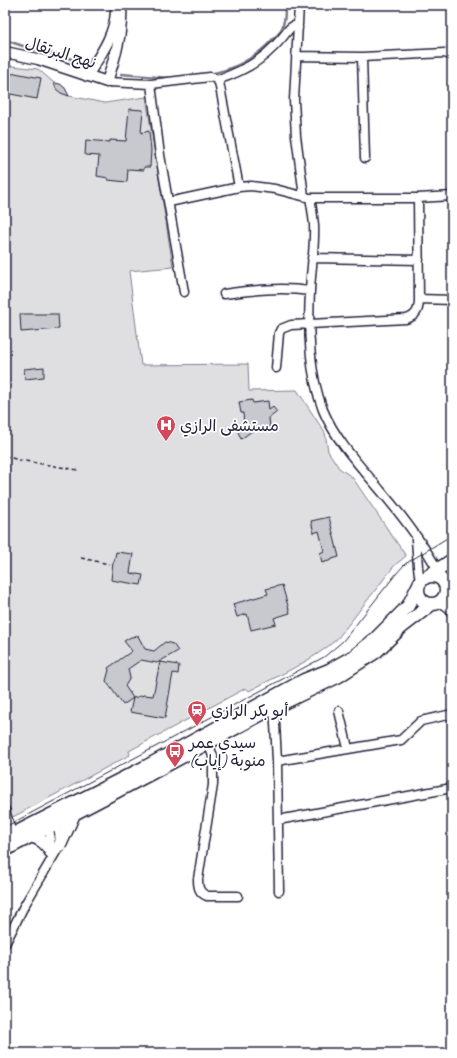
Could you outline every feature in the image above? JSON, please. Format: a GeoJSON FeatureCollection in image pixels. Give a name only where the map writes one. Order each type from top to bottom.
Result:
{"type":"FeatureCollection","features":[{"type":"Feature","properties":{"kind":"main road"},"geometry":{"type":"LineString","coordinates":[[5,850],[31,836],[50,821],[145,767],[273,702],[339,676],[376,652],[402,627],[438,586],[452,560]]}},
{"type":"Feature","properties":{"kind":"main road"},"geometry":{"type":"LineString","coordinates":[[9,836],[74,814],[208,743],[273,702],[304,680],[329,670],[354,656],[408,606],[438,586]]}},
{"type":"Feature","properties":{"kind":"main road"},"geometry":{"type":"LineString","coordinates":[[31,836],[42,840],[48,846],[55,848],[74,814]]}},
{"type":"Feature","properties":{"kind":"street"},"geometry":{"type":"LineString","coordinates":[[87,76],[113,33],[116,17],[116,5]]}},
{"type":"Feature","properties":{"kind":"street"},"geometry":{"type":"LineString","coordinates":[[121,5],[122,20],[120,36],[107,82],[151,84],[210,77],[217,80],[219,82],[239,187]]}},
{"type":"Feature","properties":{"kind":"street"},"geometry":{"type":"LineString","coordinates":[[300,5],[294,100],[296,136],[314,226],[309,325],[311,361],[314,380],[321,404],[330,426],[352,457],[416,536],[438,586],[443,604],[451,612]]}},
{"type":"Feature","properties":{"kind":"street"},"geometry":{"type":"LineString","coordinates":[[217,80],[241,71],[255,63],[270,52],[290,28],[293,26],[298,28]]}},
{"type":"Feature","properties":{"kind":"street","name":"نهج البرتقال"},"geometry":{"type":"LineString","coordinates":[[5,52],[38,59],[107,82]]}},
{"type":"Feature","properties":{"kind":"street"},"geometry":{"type":"LineString","coordinates":[[296,56],[362,57],[445,54],[452,56]]}},
{"type":"Feature","properties":{"kind":"street"},"geometry":{"type":"LineString","coordinates":[[362,57],[365,158]]}},
{"type":"Feature","properties":{"kind":"street"},"geometry":{"type":"LineString","coordinates":[[151,84],[160,155],[184,292]]}},
{"type":"Feature","properties":{"kind":"street"},"geometry":{"type":"LineString","coordinates":[[169,202],[239,187],[252,186],[307,197],[418,198],[452,196]]}},
{"type":"Feature","properties":{"kind":"street"},"geometry":{"type":"LineString","coordinates":[[276,368],[279,333],[282,329],[291,325],[406,319],[410,318],[416,313],[419,309],[418,198]]}},
{"type":"Feature","properties":{"kind":"street"},"geometry":{"type":"LineString","coordinates":[[312,258],[419,260]]}},
{"type":"Feature","properties":{"kind":"street"},"geometry":{"type":"LineString","coordinates":[[224,294],[283,288],[310,290]]}},
{"type":"Feature","properties":{"kind":"street"},"geometry":{"type":"LineString","coordinates":[[419,299],[452,300]]}},
{"type":"Feature","properties":{"kind":"street"},"geometry":{"type":"LineString","coordinates":[[416,536],[418,567],[438,586]]}},
{"type":"Feature","properties":{"kind":"street"},"geometry":{"type":"LineString","coordinates":[[273,702],[277,761],[279,891]]}},
{"type":"Feature","properties":{"kind":"street"},"geometry":{"type":"LineString","coordinates":[[339,711],[348,748]]}},
{"type":"Feature","properties":{"kind":"street"},"geometry":{"type":"LineString","coordinates":[[277,761],[401,740],[421,721],[452,714]]}},
{"type":"Feature","properties":{"kind":"street"},"geometry":{"type":"LineString","coordinates":[[208,743],[213,756],[213,785],[198,880],[198,889],[207,896],[238,896]]}},
{"type":"Feature","properties":{"kind":"street"},"geometry":{"type":"LineString","coordinates":[[278,820],[452,788]]}},
{"type":"Feature","properties":{"kind":"street"},"geometry":{"type":"LineString","coordinates":[[5,810],[9,836]]}},
{"type":"Feature","properties":{"kind":"street"},"geometry":{"type":"LineString","coordinates":[[5,944],[24,906],[49,864],[55,848],[50,821]]}},
{"type":"Feature","properties":{"kind":"path"},"geometry":{"type":"LineString","coordinates":[[5,456],[19,460],[78,470]]}},
{"type":"Feature","properties":{"kind":"path"},"geometry":{"type":"LineString","coordinates":[[81,558],[109,564]]}},
{"type":"Feature","properties":{"kind":"shaded area","name":"مستشفى الرازي"},"geometry":{"type":"Polygon","coordinates":[[[5,65],[38,69],[69,96],[105,103],[146,97],[173,267],[129,271],[141,365],[248,364],[249,391],[297,390],[325,433],[328,451],[339,468],[352,477],[406,556],[394,566],[338,638],[318,654],[249,691],[246,688],[129,751],[130,755],[9,819],[5,799],[5,65]]]}},
{"type":"Feature","properties":{"kind":"building"},"geometry":{"type":"Polygon","coordinates":[[[5,73],[15,73],[41,78],[37,99],[5,93],[5,73]]]}},
{"type":"Feature","properties":{"kind":"building"},"geometry":{"type":"Polygon","coordinates":[[[54,83],[60,84],[65,88],[69,96],[56,89],[54,83]]]}},
{"type":"Feature","properties":{"kind":"building"},"geometry":{"type":"Polygon","coordinates":[[[129,109],[143,110],[141,133],[149,131],[151,150],[150,167],[144,167],[144,170],[128,169],[127,182],[108,180],[108,178],[97,176],[99,156],[85,155],[86,140],[110,142],[110,140],[126,141],[129,109]]]}},
{"type":"Feature","properties":{"kind":"building"},"geometry":{"type":"Polygon","coordinates":[[[20,314],[58,314],[59,329],[21,332],[20,314]]]}},
{"type":"Feature","properties":{"kind":"building"},"geometry":{"type":"Polygon","coordinates":[[[44,367],[44,377],[25,379],[24,369],[44,367]]]}},
{"type":"Feature","properties":{"kind":"building"},"geometry":{"type":"Polygon","coordinates":[[[252,400],[253,403],[268,401],[269,410],[273,407],[277,412],[269,418],[270,427],[256,428],[241,439],[237,429],[244,424],[243,413],[241,413],[239,402],[252,400]]]}},
{"type":"Feature","properties":{"kind":"building"},"geometry":{"type":"Polygon","coordinates":[[[329,517],[339,557],[322,563],[320,553],[324,551],[319,531],[314,533],[311,521],[329,517]]]}},
{"type":"Feature","properties":{"kind":"building"},"geometry":{"type":"Polygon","coordinates":[[[116,552],[133,554],[130,573],[143,575],[141,585],[111,580],[116,552]]]}},
{"type":"Feature","properties":{"kind":"building"},"geometry":{"type":"Polygon","coordinates":[[[282,585],[290,613],[274,618],[276,624],[251,630],[247,614],[237,617],[233,604],[268,594],[266,589],[282,585]]]}},
{"type":"Feature","properties":{"kind":"building"},"geometry":{"type":"Polygon","coordinates":[[[138,636],[145,649],[154,651],[165,642],[173,644],[178,651],[157,663],[141,660],[128,669],[130,678],[125,686],[133,698],[123,705],[106,681],[109,670],[108,668],[132,651],[124,641],[131,637],[138,636]]]}},
{"type":"Feature","properties":{"kind":"building"},"geometry":{"type":"Polygon","coordinates":[[[160,662],[179,665],[178,674],[173,673],[165,718],[130,712],[133,698],[144,695],[153,696],[160,662]]]}},
{"type":"Feature","properties":{"kind":"waterway"},"geometry":{"type":"LineString","coordinates":[[209,74],[235,67],[258,53],[282,29],[285,5]]}},
{"type":"Feature","properties":{"kind":"waterway"},"geometry":{"type":"LineString","coordinates":[[5,40],[79,61]]}},
{"type":"Feature","properties":{"kind":"waterway"},"geometry":{"type":"LineString","coordinates":[[121,74],[170,78]]}},
{"type":"Feature","properties":{"kind":"tram line"},"geometry":{"type":"LineString","coordinates":[[5,827],[324,657],[343,641],[405,564],[452,535]]}},
{"type":"Feature","properties":{"kind":"place","name":"مستشفى الرازي"},"geometry":{"type":"Point","coordinates":[166,442]}},
{"type":"Feature","properties":{"kind":"place","name":"أبو بكر الرازي"},"geometry":{"type":"Point","coordinates":[197,727]}},
{"type":"Feature","properties":{"kind":"place","name":"سيدي عمر منوبة (إياب)"},"geometry":{"type":"Point","coordinates":[175,768]}}]}
